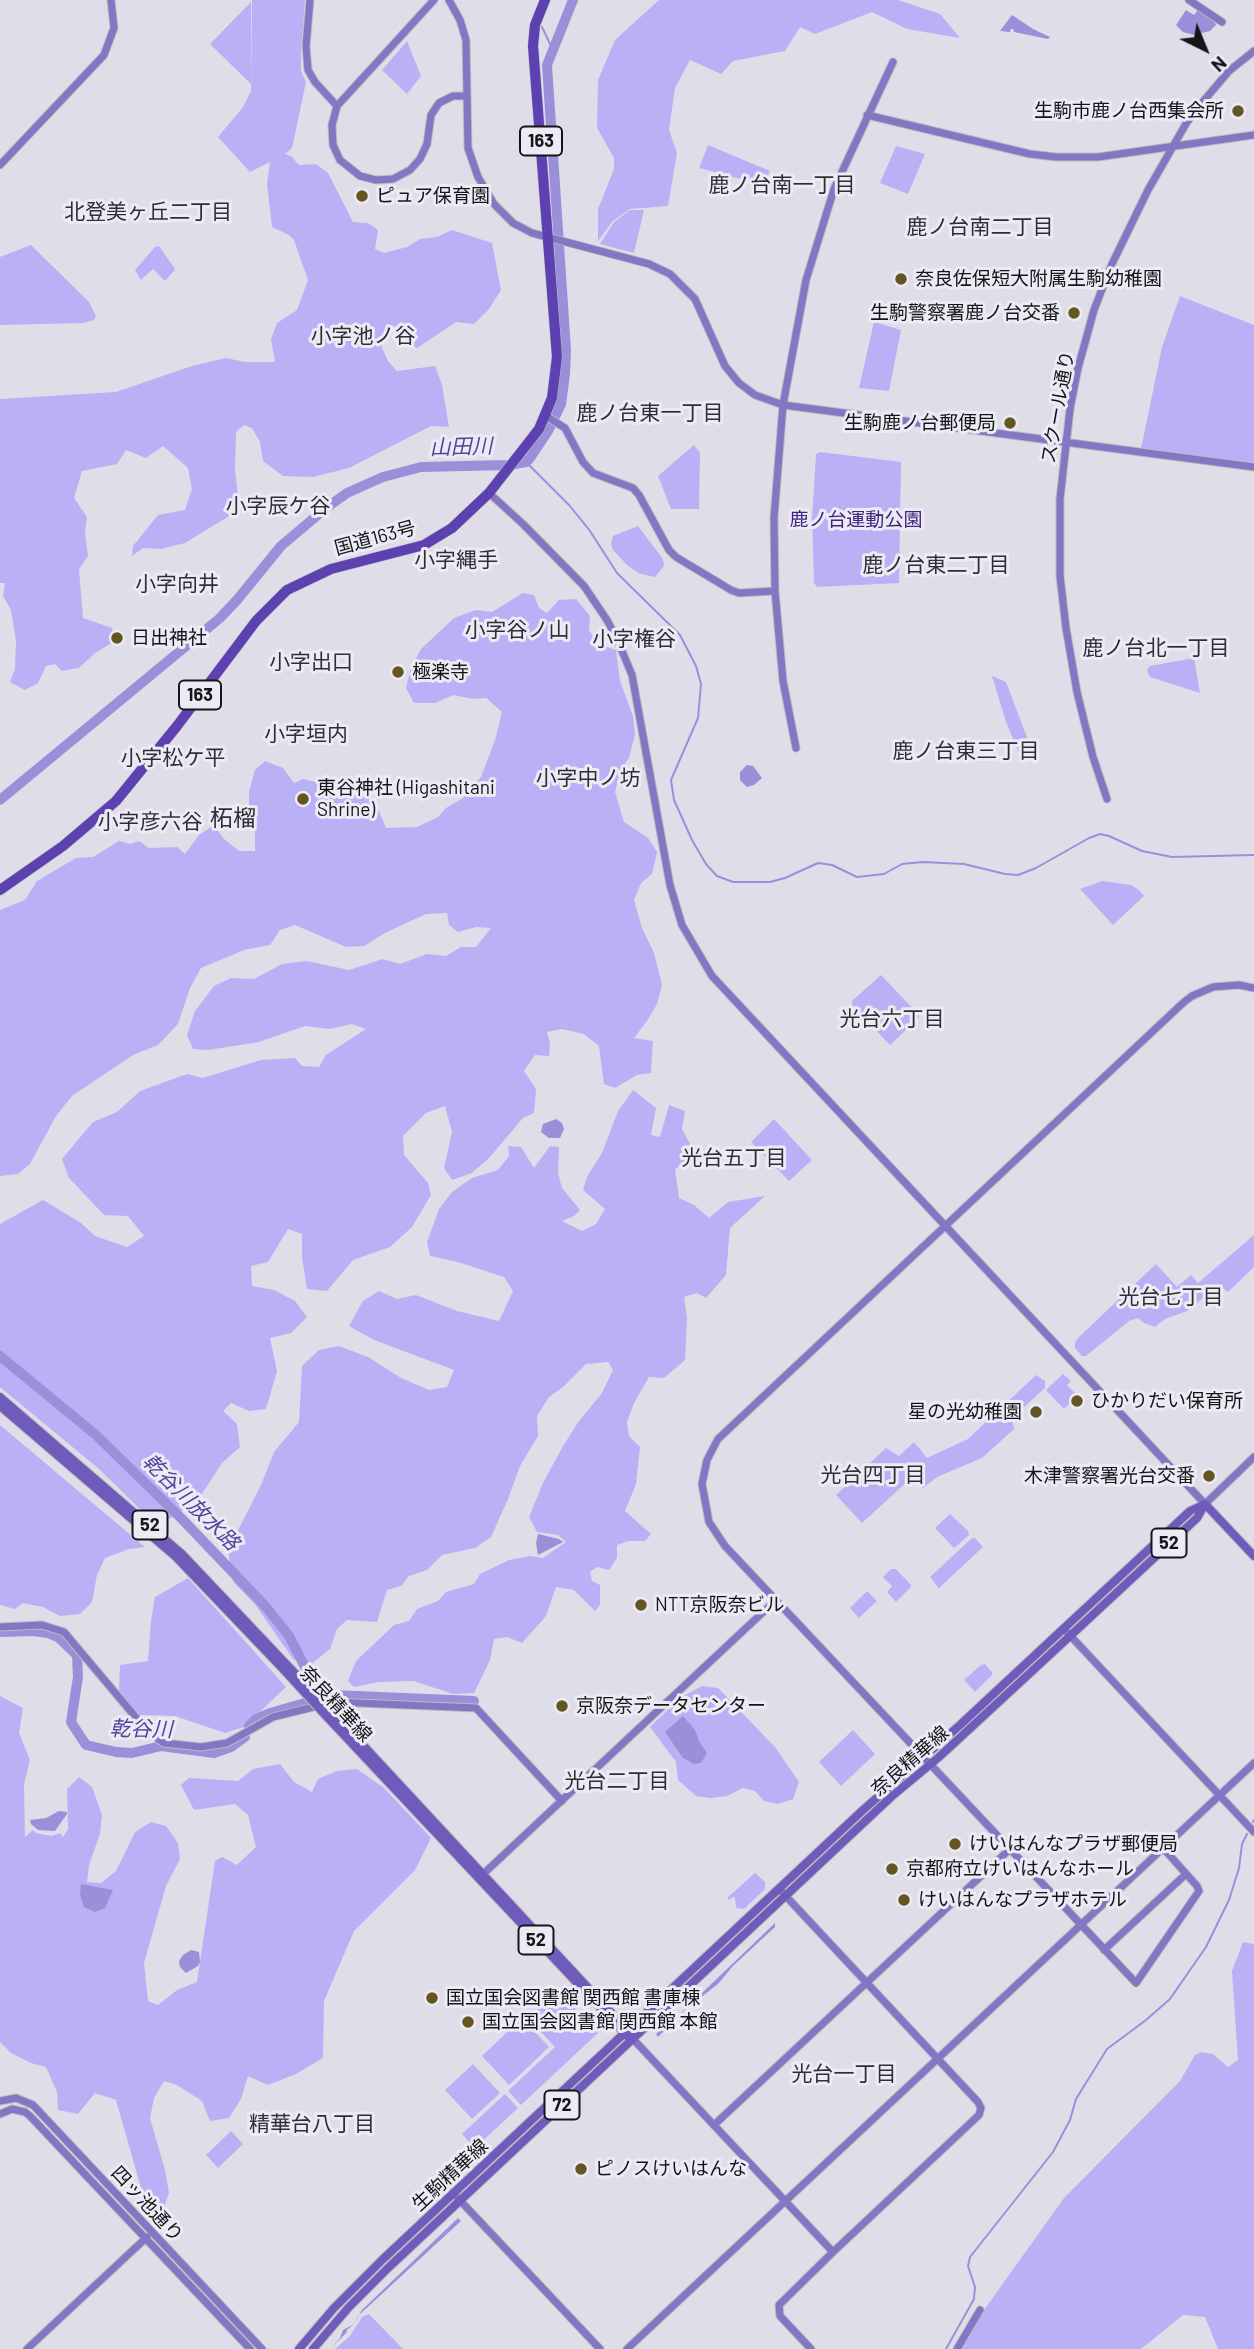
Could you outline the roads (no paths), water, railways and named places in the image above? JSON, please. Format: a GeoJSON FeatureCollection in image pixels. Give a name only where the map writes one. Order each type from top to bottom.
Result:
{"type":"FeatureCollection","features":[{"type":"Feature","properties":{"kind":"highway","name":"国道163号"},"geometry":{"type":"LineString","coordinates":[[0,890],[63,846],[116,801],[177,726],[256,621],[287,590],[331,569],[424,545],[452,528],[489,493],[548,417],[557,357],[533,46],[535,25],[545,0]]}},
{"type":"Feature","properties":{"kind":"main road","name":"奈良精華線"},"geometry":{"type":"LineString","coordinates":[[0,1397],[182,1554],[633,2039],[1067,1633]]}},
{"type":"Feature","properties":{"kind":"main road","name":"奈良精華線"},"geometry":{"type":"LineString","coordinates":[[0,1406],[176,1557],[286,1668]]}},
{"type":"Feature","properties":{"kind":"main road"},"geometry":{"type":"LineString","coordinates":[[1205,1504],[1254,1556]]}},
{"type":"Feature","properties":{"kind":"main road","name":"奈良精華線"},"geometry":{"type":"LineString","coordinates":[[626,2032],[923,1756],[1197,1518],[1205,1504]]}},
{"type":"Feature","properties":{"kind":"main road","name":"生駒精華線"},"geometry":{"type":"LineString","coordinates":[[299,2349],[358,2283],[626,2032]]}},
{"type":"Feature","properties":{"kind":"main road","name":"生駒精華線"},"geometry":{"type":"LineString","coordinates":[[313,2349],[365,2291],[633,2039]]}},
{"type":"Feature","properties":{"kind":"street"},"geometry":{"type":"LineString","coordinates":[[0,165],[104,55],[114,28],[111,0]]}},
{"type":"Feature","properties":{"kind":"street"},"geometry":{"type":"LineString","coordinates":[[310,0],[306,61],[315,82],[337,106]]}},
{"type":"Feature","properties":{"kind":"street"},"geometry":{"type":"LineString","coordinates":[[449,0],[460,20],[466,40],[468,148],[488,196],[513,223],[532,233],[567,240],[649,264],[670,274],[695,299],[720,356],[732,375],[755,395],[783,405],[1254,467]]}},
{"type":"Feature","properties":{"kind":"street"},"geometry":{"type":"LineString","coordinates":[[1189,0],[1222,22]]}},
{"type":"Feature","properties":{"kind":"street"},"geometry":{"type":"LineString","coordinates":[[433,1],[337,106],[331,135],[336,152],[346,166],[360,176],[384,180],[403,174],[420,159],[427,144],[431,116],[439,103],[453,96],[467,96]]}},
{"type":"Feature","properties":{"kind":"street","name":"スクール通り"},"geometry":{"type":"LineString","coordinates":[[1107,799],[1093,757],[1077,692],[1060,576],[1060,499],[1078,368],[1094,310],[1147,190],[1187,122],[1219,82],[1237,63],[1254,51]]}},
{"type":"Feature","properties":{"kind":"street"},"geometry":{"type":"LineString","coordinates":[[796,748],[783,681],[775,591],[774,518],[783,405],[806,281],[834,189],[892,62]]}},
{"type":"Feature","properties":{"kind":"street"},"geometry":{"type":"LineString","coordinates":[[867,115],[1030,154],[1056,157],[1098,157],[1254,135]]}},
{"type":"Feature","properties":{"kind":"street"},"geometry":{"type":"LineString","coordinates":[[548,417],[570,434],[583,461],[593,472],[624,484],[639,495],[664,542],[676,557],[739,593],[775,591]]}},
{"type":"Feature","properties":{"kind":"street"},"geometry":{"type":"LineString","coordinates":[[489,493],[584,586],[617,639],[632,675],[670,885],[682,925],[721,988],[1205,1504],[1254,1457]]}},
{"type":"Feature","properties":{"kind":"street"},"geometry":{"type":"LineString","coordinates":[[1163,1849],[1199,1891],[1136,1983],[725,1546],[709,1522],[702,1484],[704,1471],[718,1439],[1192,996],[1213,987],[1227,985],[1254,988]]}},
{"type":"Feature","properties":{"kind":"street"},"geometry":{"type":"LineString","coordinates":[[481,1876],[776,1600]]}},
{"type":"Feature","properties":{"kind":"street"},"geometry":{"type":"LineString","coordinates":[[0,1627],[42,1625],[64,1632],[149,1732],[164,1743],[201,1747],[227,1743],[273,1717],[334,1702],[476,1708],[562,1801]]}},
{"type":"Feature","properties":{"kind":"street"},"geometry":{"type":"LineString","coordinates":[[1067,1633],[1254,1832]]}},
{"type":"Feature","properties":{"kind":"street"},"geometry":{"type":"LineString","coordinates":[[627,2349],[1254,1763]]}},
{"type":"Feature","properties":{"kind":"street"},"geometry":{"type":"LineString","coordinates":[[714,2125],[1010,1849]]}},
{"type":"Feature","properties":{"kind":"street"},"geometry":{"type":"LineString","coordinates":[[1104,1950],[1186,1874]]}},
{"type":"Feature","properties":{"kind":"street"},"geometry":{"type":"LineString","coordinates":[[779,1889],[981,2108],[979,2115],[780,2303],[780,2315],[811,2349]]}},
{"type":"Feature","properties":{"kind":"street"},"geometry":{"type":"LineString","coordinates":[[633,2039],[833,2252]]}},
{"type":"Feature","properties":{"kind":"street","name":"四ッ池通り"},"geometry":{"type":"LineString","coordinates":[[0,2101],[16,2098],[33,2105],[250,2349]]}},
{"type":"Feature","properties":{"kind":"street","name":"四ッ池通り"},"geometry":{"type":"LineString","coordinates":[[0,2114],[12,2109],[30,2116],[262,2349]]}},
{"type":"Feature","properties":{"kind":"street"},"geometry":{"type":"LineString","coordinates":[[453,2193],[600,2349]]}},
{"type":"Feature","properties":{"kind":"street"},"geometry":{"type":"LineString","coordinates":[[27,2349],[149,2235]]}},
{"type":"Feature","properties":{"kind":"street"},"geometry":{"type":"LineString","coordinates":[[957,2349],[980,2310]]}},
{"type":"Feature","properties":{"kind":"waterway","name":"山田川"},"geometry":{"type":"LineString","coordinates":[[0,800],[220,618],[281,546],[347,493],[383,477],[421,467],[509,465],[526,462],[530,458],[548,431],[561,404],[565,374],[566,350],[547,65],[573,0]]}},
{"type":"Feature","properties":{"kind":"waterway"},"geometry":{"type":"LineString","coordinates":[[542,27],[553,50]]}},
{"type":"Feature","properties":{"kind":"waterway"},"geometry":{"type":"LineString","coordinates":[[526,462],[570,506],[617,573],[680,635],[696,666],[701,684],[698,718],[671,780],[674,800],[692,840],[706,864],[717,876],[733,882],[770,882],[818,863],[832,865],[857,877],[884,874],[902,864],[923,862],[964,864],[1018,875],[1100,834],[1142,851],[1172,857],[1254,855]]}},
{"type":"Feature","properties":{"kind":"waterway","name":"乾谷川放水路"},"geometry":{"type":"LineString","coordinates":[[0,1356],[96,1435],[182,1519],[266,1607],[289,1636],[307,1671],[333,1695]]}},
{"type":"Feature","properties":{"kind":"waterway","name":"乾谷川"},"geometry":{"type":"LineString","coordinates":[[0,1632],[48,1633],[58,1637],[77,1655],[78,1677],[71,1722],[86,1745],[116,1752],[132,1753],[161,1746],[214,1753],[231,1747],[245,1737]]}},
{"type":"Feature","properties":{"kind":"waterway","name":"乾谷川"},"geometry":{"type":"LineString","coordinates":[[249,1726],[256,1719],[270,1713],[333,1695],[474,1701]]}},
{"type":"Feature","properties":{"kind":"waterway"},"geometry":{"type":"LineString","coordinates":[[946,2349],[974,2299],[975,2287],[968,2266],[970,2257],[1053,2152],[1070,2120],[1076,2099],[1107,2049],[1170,1999],[1206,1947],[1229,1900],[1239,1868],[1242,1844],[1247,1834]]}},
{"type":"Feature","properties":{"kind":"place","name":"生駒市鹿ノ台西集会所"},"geometry":{"type":"Point","coordinates":[1238,111]}},
{"type":"Feature","properties":{"kind":"place","name":"ピュア保育園"},"geometry":{"type":"Point","coordinates":[362,196]}},
{"type":"Feature","properties":{"kind":"place","name":"奈良佐保短大附属生駒幼稚園"},"geometry":{"type":"Point","coordinates":[901,279]}},
{"type":"Feature","properties":{"kind":"place","name":"生駒警察署鹿ノ台交番"},"geometry":{"type":"Point","coordinates":[1074,313]}},
{"type":"Feature","properties":{"kind":"place","name":"生駒鹿ノ台郵便局"},"geometry":{"type":"Point","coordinates":[1010,423]}},
{"type":"Feature","properties":{"kind":"place","name":"日出神社"},"geometry":{"type":"Point","coordinates":[117,638]}},
{"type":"Feature","properties":{"kind":"place","name":"極楽寺"},"geometry":{"type":"Point","coordinates":[398,672]}},
{"type":"Feature","properties":{"kind":"place","name":"東谷神社 (Higashitani Shrine)"},"geometry":{"type":"Point","coordinates":[303,799]}},
{"type":"Feature","properties":{"kind":"place","name":"ひかりだい保育所"},"geometry":{"type":"Point","coordinates":[1077,1401]}},
{"type":"Feature","properties":{"kind":"place","name":"星の光幼稚園"},"geometry":{"type":"Point","coordinates":[1036,1412]}},
{"type":"Feature","properties":{"kind":"place","name":"木津警察署光台交番"},"geometry":{"type":"Point","coordinates":[1209,1476]}},
{"type":"Feature","properties":{"kind":"place","name":"NTT京阪奈ビル"},"geometry":{"type":"Point","coordinates":[641,1605]}},
{"type":"Feature","properties":{"kind":"place","name":"京阪奈データセンター"},"geometry":{"type":"Point","coordinates":[562,1706]}},
{"type":"Feature","properties":{"kind":"place","name":"けいはんなプラザ郵便局"},"geometry":{"type":"Point","coordinates":[955,1844]}},
{"type":"Feature","properties":{"kind":"place","name":"京都府立けいはんなホール"},"geometry":{"type":"Point","coordinates":[892,1869]}},
{"type":"Feature","properties":{"kind":"place","name":"けいはんなプラザホテル"},"geometry":{"type":"Point","coordinates":[904,1900]}},
{"type":"Feature","properties":{"kind":"place","name":"国立国会図書館 関西館 書庫棟"},"geometry":{"type":"Point","coordinates":[432,1998]}},
{"type":"Feature","properties":{"kind":"place","name":"国立国会図書館 関西館 本館"},"geometry":{"type":"Point","coordinates":[468,2022]}},
{"type":"Feature","properties":{"kind":"place","name":"ピノスけいはんな"},"geometry":{"type":"Point","coordinates":[581,2169]}},
{"type":"Feature","properties":{"kind":"district","name":"鹿ノ台南一丁目"},"geometry":{"type":"Point","coordinates":[782,185]}},
{"type":"Feature","properties":{"kind":"district","name":"北登美ヶ丘二丁目"},"geometry":{"type":"Point","coordinates":[148,212]}},
{"type":"Feature","properties":{"kind":"district","name":"鹿ノ台南二丁目"},"geometry":{"type":"Point","coordinates":[980,227]}},
{"type":"Feature","properties":{"kind":"district","name":"小字池ノ谷"},"geometry":{"type":"Point","coordinates":[363,336]}},
{"type":"Feature","properties":{"kind":"district","name":"鹿ノ台東一丁目"},"geometry":{"type":"Point","coordinates":[650,413]}},
{"type":"Feature","properties":{"kind":"district","name":"小字辰ケ谷"},"geometry":{"type":"Point","coordinates":[278,506]}},
{"type":"Feature","properties":{"kind":"district","name":"小字縄手"},"geometry":{"type":"Point","coordinates":[456,560]}},
{"type":"Feature","properties":{"kind":"district","name":"鹿ノ台東二丁目"},"geometry":{"type":"Point","coordinates":[936,565]}},
{"type":"Feature","properties":{"kind":"district","name":"小字向井"},"geometry":{"type":"Point","coordinates":[177,584]}},
{"type":"Feature","properties":{"kind":"district","name":"小字谷ノ山"},"geometry":{"type":"Point","coordinates":[517,630]}},
{"type":"Feature","properties":{"kind":"district","name":"小字権谷"},"geometry":{"type":"Point","coordinates":[634,639]}},
{"type":"Feature","properties":{"kind":"district","name":"鹿ノ台北一丁目"},"geometry":{"type":"Point","coordinates":[1156,648]}},
{"type":"Feature","properties":{"kind":"district","name":"小字出口"},"geometry":{"type":"Point","coordinates":[311,662]}},
{"type":"Feature","properties":{"kind":"district","name":"小字垣内"},"geometry":{"type":"Point","coordinates":[306,734]}},
{"type":"Feature","properties":{"kind":"district","name":"鹿ノ台東三丁目"},"geometry":{"type":"Point","coordinates":[966,751]}},
{"type":"Feature","properties":{"kind":"district","name":"小字松ケ平"},"geometry":{"type":"Point","coordinates":[173,758]}},
{"type":"Feature","properties":{"kind":"district","name":"小字中ノ坊"},"geometry":{"type":"Point","coordinates":[588,778]}},
{"type":"Feature","properties":{"kind":"district","name":"柘榴"},"geometry":{"type":"Point","coordinates":[233,818]}},
{"type":"Feature","properties":{"kind":"district","name":"小字彦六谷"},"geometry":{"type":"Point","coordinates":[150,822]}},
{"type":"Feature","properties":{"kind":"district","name":"光台六丁目"},"geometry":{"type":"Point","coordinates":[892,1019]}},
{"type":"Feature","properties":{"kind":"district","name":"光台五丁目"},"geometry":{"type":"Point","coordinates":[734,1158]}},
{"type":"Feature","properties":{"kind":"district","name":"光台七丁目"},"geometry":{"type":"Point","coordinates":[1171,1297]}},
{"type":"Feature","properties":{"kind":"district","name":"光台四丁目"},"geometry":{"type":"Point","coordinates":[873,1475]}},
{"type":"Feature","properties":{"kind":"district","name":"光台二丁目"},"geometry":{"type":"Point","coordinates":[617,1781]}},
{"type":"Feature","properties":{"kind":"district","name":"光台一丁目"},"geometry":{"type":"Point","coordinates":[844,2074]}},
{"type":"Feature","properties":{"kind":"district","name":"精華台八丁目"},"geometry":{"type":"Point","coordinates":[312,2124]}},
{"type":"Feature","properties":{"kind":"park label","name":"鹿ノ台運動公園"},"geometry":{"type":"Point","coordinates":[856,520]}}]}
